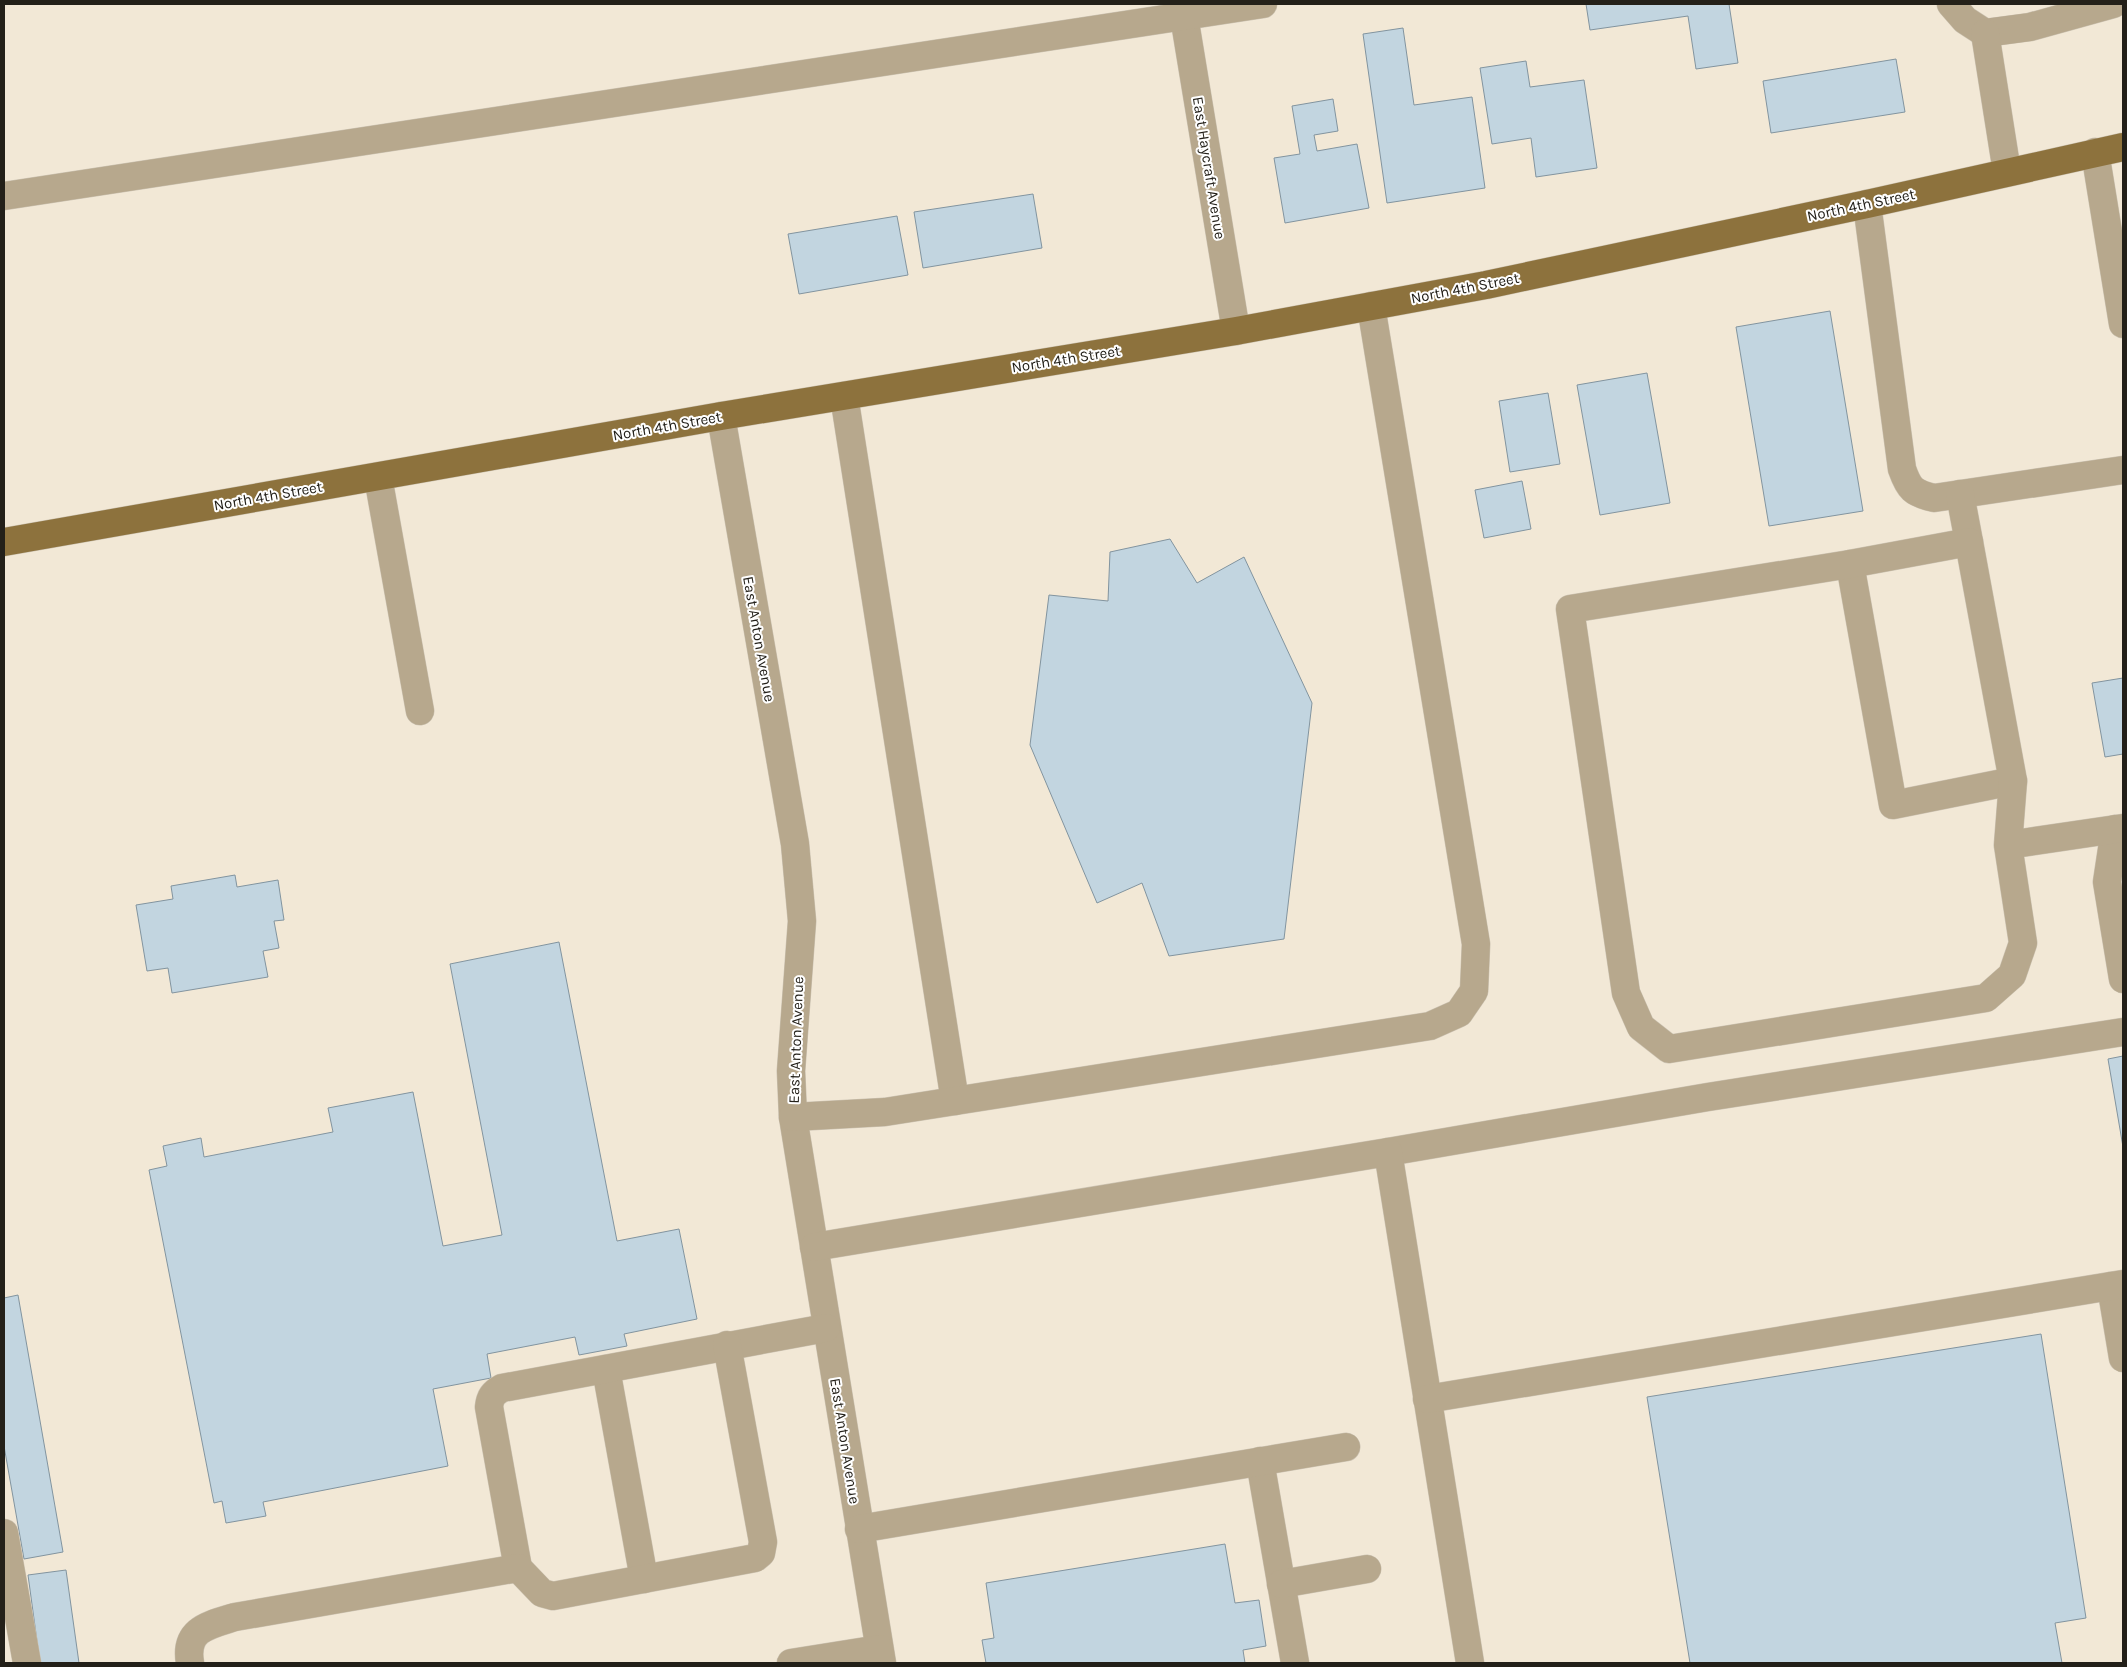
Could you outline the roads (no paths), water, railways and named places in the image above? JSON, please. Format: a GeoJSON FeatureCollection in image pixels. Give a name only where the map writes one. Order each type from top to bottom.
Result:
{"type":"FeatureCollection","features":[{"type":"Feature","properties":{"kind":"main road","name":"North 4th Street"},"geometry":{"type":"LineString","coordinates":[[4,542],[721,416],[1236,332],[1486,285],[1867,204],[2123,147]]}},
{"type":"Feature","properties":{"kind":"street"},"geometry":{"type":"LineString","coordinates":[[4,196],[1183,10],[1263,4]]}},
{"type":"Feature","properties":{"kind":"street"},"geometry":{"type":"LineString","coordinates":[[1951,4],[1965,20],[1984,33],[2030,26],[2113,4]]}},
{"type":"Feature","properties":{"kind":"street","name":"East Haycraft Avenue"},"geometry":{"type":"LineString","coordinates":[[1183,10],[1236,332]]}},
{"type":"Feature","properties":{"kind":"street"},"geometry":{"type":"LineString","coordinates":[[1984,33],[2007,172]]}},
{"type":"Feature","properties":{"kind":"street"},"geometry":{"type":"LineString","coordinates":[[2095,152],[2123,324]]}},
{"type":"Feature","properties":{"kind":"street"},"geometry":{"type":"LineString","coordinates":[[1867,204],[1902,469],[1908,484],[1917,494],[1934,498],[2123,470]]}},
{"type":"Feature","properties":{"kind":"street"},"geometry":{"type":"LineString","coordinates":[[793,1117],[885,1112],[1430,1026],[1459,1012],[1474,991],[1476,944],[1371,306]]}},
{"type":"Feature","properties":{"kind":"street"},"geometry":{"type":"LineString","coordinates":[[844,396],[955,1101]]}},
{"type":"Feature","properties":{"kind":"street","name":"East Anton Avenue"},"geometry":{"type":"LineString","coordinates":[[721,416],[795,844],[802,921],[791,1071],[793,1117],[880,1656]]}},
{"type":"Feature","properties":{"kind":"street"},"geometry":{"type":"LineString","coordinates":[[378,477],[420,710]]}},
{"type":"Feature","properties":{"kind":"street"},"geometry":{"type":"LineString","coordinates":[[1960,494],[1969,542],[2013,781],[2008,845],[2023,943],[2012,975],[1986,998],[1669,1049],[1641,1027],[1626,993],[1570,609],[1850,564],[1969,542]]}},
{"type":"Feature","properties":{"kind":"street"},"geometry":{"type":"LineString","coordinates":[[1850,564],[1893,805],[2013,781]]}},
{"type":"Feature","properties":{"kind":"street"},"geometry":{"type":"LineString","coordinates":[[2008,845],[2119,829],[2107,882],[2123,979]]}},
{"type":"Feature","properties":{"kind":"street"},"geometry":{"type":"LineString","coordinates":[[814,1247],[1698,1099],[2123,1032]]}},
{"type":"Feature","properties":{"kind":"street"},"geometry":{"type":"LineString","coordinates":[[1388,1152],[1470,1663]]}},
{"type":"Feature","properties":{"kind":"street"},"geometry":{"type":"LineString","coordinates":[[1427,1399],[2117,1285],[2123,1358]]}},
{"type":"Feature","properties":{"kind":"street"},"geometry":{"type":"LineString","coordinates":[[727,1345],[763,1542],[761,1553],[755,1558],[552,1596],[542,1593],[518,1568],[490,1400],[493,1393],[502,1388],[727,1345],[826,1328]]}},
{"type":"Feature","properties":{"kind":"street"},"geometry":{"type":"LineString","coordinates":[[606,1369],[644,1579]]}},
{"type":"Feature","properties":{"kind":"street"},"geometry":{"type":"LineString","coordinates":[[860,1528],[1346,1447]]}},
{"type":"Feature","properties":{"kind":"street"},"geometry":{"type":"LineString","coordinates":[[1260,1461],[1295,1663]]}},
{"type":"Feature","properties":{"kind":"street"},"geometry":{"type":"LineString","coordinates":[[4,1533],[27,1663]]}},
{"type":"Feature","properties":{"kind":"street"},"geometry":{"type":"LineString","coordinates":[[190,1663],[188,1654],[192,1637],[205,1626],[235,1617],[518,1568]]}},
{"type":"Feature","properties":{"kind":"street"},"geometry":{"type":"LineString","coordinates":[[1281,1584],[1367,1569]]}},
{"type":"Feature","properties":{"kind":"street"},"geometry":{"type":"LineString","coordinates":[[792,1663],[880,1656]]}}]}
